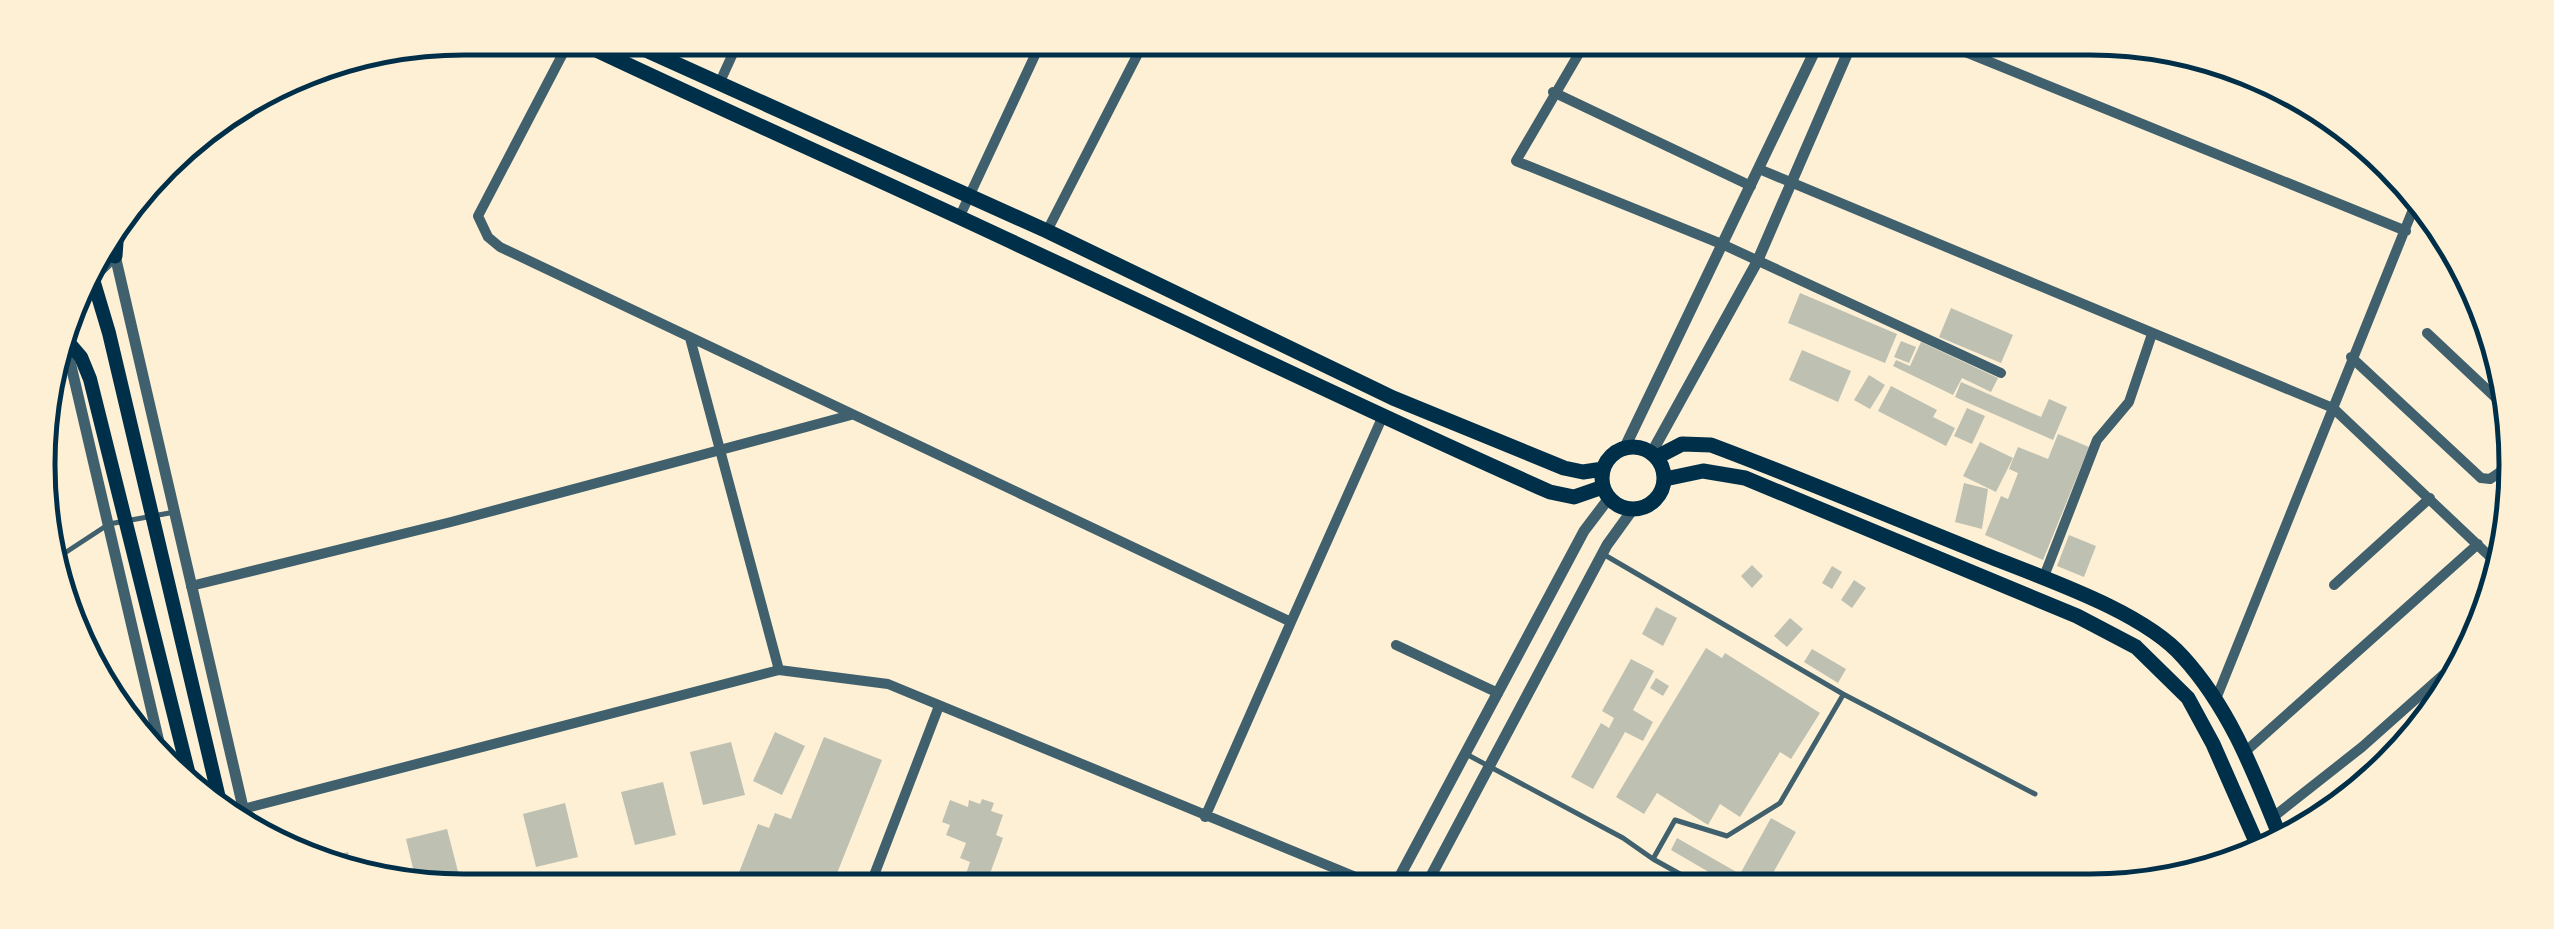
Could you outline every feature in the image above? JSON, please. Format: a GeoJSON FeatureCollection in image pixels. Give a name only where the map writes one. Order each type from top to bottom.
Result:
{"type":"FeatureCollection","features":[{"type":"Feature","properties":{"kind":"highway"},"geometry":{"type":"LineString","coordinates":[[606,55],[1382,418],[1550,492],[1574,497],[1606,492]]}},
{"type":"Feature","properties":{"kind":"highway"},"geometry":{"type":"LineString","coordinates":[[655,55],[1047,231],[1393,398],[1564,468],[1603,470]]}},
{"type":"Feature","properties":{"kind":"highway"},"geometry":{"type":"LineString","coordinates":[[115,251],[115,256]]}},
{"type":"Feature","properties":{"kind":"highway"},"geometry":{"type":"LineString","coordinates":[[1654,455],[1682,444],[1712,446],[2043,579],[2151,629],[2182,654],[2216,699],[2246,751],[2277,829]]}},
{"type":"Feature","properties":{"kind":"highway"},"geometry":{"type":"LineString","coordinates":[[1626,447],[1639,447],[1654,455],[1665,478],[1655,501],[1632,510],[1620,506],[1606,492],[1603,470],[1607,459],[1626,447]]}},
{"type":"Feature","properties":{"kind":"highway"},"geometry":{"type":"LineString","coordinates":[[1665,478],[1703,471],[1745,478],[2077,616],[2136,647],[2188,698],[2255,839]]}},
{"type":"Feature","properties":{"kind":"main road"},"geometry":{"type":"LineString","coordinates":[[95,288],[109,333],[217,791]]}},
{"type":"Feature","properties":{"kind":"main road"},"geometry":{"type":"LineString","coordinates":[[73,346],[90,379],[186,765]]}},
{"type":"Feature","properties":{"kind":"street"},"geometry":{"type":"LineString","coordinates":[[562,55],[478,216],[480,225],[500,247],[1291,622]]}},
{"type":"Feature","properties":{"kind":"street"},"geometry":{"type":"LineString","coordinates":[[719,84],[732,55]]}},
{"type":"Feature","properties":{"kind":"street"},"geometry":{"type":"LineString","coordinates":[[958,218],[1035,55]]}},
{"type":"Feature","properties":{"kind":"street"},"geometry":{"type":"LineString","coordinates":[[1047,231],[1137,55]]}},
{"type":"Feature","properties":{"kind":"street"},"geometry":{"type":"LineString","coordinates":[[1577,55],[1516,162],[1724,245],[2001,373]]}},
{"type":"Feature","properties":{"kind":"street"},"geometry":{"type":"LineString","coordinates":[[1626,447],[1814,55]]}},
{"type":"Feature","properties":{"kind":"street"},"geometry":{"type":"LineString","coordinates":[[1654,455],[1756,262],[1847,55]]}},
{"type":"Feature","properties":{"kind":"street"},"geometry":{"type":"LineString","coordinates":[[1973,55],[2406,231]]}},
{"type":"Feature","properties":{"kind":"street"},"geometry":{"type":"LineString","coordinates":[[1554,92],[1751,186]]}},
{"type":"Feature","properties":{"kind":"street"},"geometry":{"type":"LineString","coordinates":[[1760,169],[2334,408],[2489,555]]}},
{"type":"Feature","properties":{"kind":"street"},"geometry":{"type":"LineString","coordinates":[[2216,699],[2412,213]]}},
{"type":"Feature","properties":{"kind":"street"},"geometry":{"type":"LineString","coordinates":[[114,253],[243,809]]}},
{"type":"Feature","properties":{"kind":"street"},"geometry":{"type":"LineString","coordinates":[[109,262],[115,256]]}},
{"type":"Feature","properties":{"kind":"street"},"geometry":{"type":"LineString","coordinates":[[2427,333],[2492,395]]}},
{"type":"Feature","properties":{"kind":"street"},"geometry":{"type":"LineString","coordinates":[[2043,579],[2097,440],[2130,402],[2152,334]]}},
{"type":"Feature","properties":{"kind":"street"},"geometry":{"type":"LineString","coordinates":[[690,338],[779,670]]}},
{"type":"Feature","properties":{"kind":"street"},"geometry":{"type":"LineString","coordinates":[[69,358],[156,734]]}},
{"type":"Feature","properties":{"kind":"street"},"geometry":{"type":"LineString","coordinates":[[2352,358],[2480,478],[2490,479],[2499,473]]}},
{"type":"Feature","properties":{"kind":"street"},"geometry":{"type":"LineString","coordinates":[[192,586],[452,522],[852,415]]}},
{"type":"Feature","properties":{"kind":"street"},"geometry":{"type":"LineString","coordinates":[[1205,817],[1382,418]]}},
{"type":"Feature","properties":{"kind":"street"},"geometry":{"type":"LineString","coordinates":[[1402,874],[1606,492]]}},
{"type":"Feature","properties":{"kind":"street"},"geometry":{"type":"LineString","coordinates":[[2334,585],[2430,498]]}},
{"type":"Feature","properties":{"kind":"street"},"geometry":{"type":"LineString","coordinates":[[1432,874],[1603,554],[1632,510]]}},
{"type":"Feature","properties":{"kind":"street"},"geometry":{"type":"LineString","coordinates":[[2246,751],[2478,544]]}},
{"type":"Feature","properties":{"kind":"street"},"geometry":{"type":"LineString","coordinates":[[1396,645],[1498,693]]}},
{"type":"Feature","properties":{"kind":"street"},"geometry":{"type":"LineString","coordinates":[[243,809],[779,670],[888,684],[1346,874]]}},
{"type":"Feature","properties":{"kind":"street"},"geometry":{"type":"LineString","coordinates":[[2272,818],[2362,747],[2437,680]]}},
{"type":"Feature","properties":{"kind":"street"},"geometry":{"type":"LineString","coordinates":[[874,874],[939,706]]}},
{"type":"Feature","properties":{"kind":"lane"},"geometry":{"type":"LineString","coordinates":[[65,553],[109,524],[174,512]]}},
{"type":"Feature","properties":{"kind":"lane"},"geometry":{"type":"LineString","coordinates":[[1603,554],[1843,694],[2035,794]]}},
{"type":"Feature","properties":{"kind":"lane"},"geometry":{"type":"LineString","coordinates":[[1653,859],[1674,820],[1728,836],[1780,803],[1843,694]]}},
{"type":"Feature","properties":{"kind":"lane"},"geometry":{"type":"LineString","coordinates":[[1465,754],[1623,838],[1680,874]]}},
{"type":"Feature","properties":{"kind":"building"},"geometry":{"type":"Polygon","coordinates":[[[1800,293],[1897,334],[1885,363],[1788,323],[1800,293]]]}},
{"type":"Feature","properties":{"kind":"building"},"geometry":{"type":"Polygon","coordinates":[[[1951,308],[2013,335],[2001,363],[1939,337],[1951,308]]]}},
{"type":"Feature","properties":{"kind":"building"},"geometry":{"type":"Polygon","coordinates":[[[1901,341],[1916,347],[1909,363],[1894,357],[1901,341]]]}},
{"type":"Feature","properties":{"kind":"building"},"geometry":{"type":"Polygon","coordinates":[[[1921,342],[1998,378],[1991,392],[1962,378],[1953,395],[1893,366],[1896,360],[1910,366],[1921,342]]]}},
{"type":"Feature","properties":{"kind":"building"},"geometry":{"type":"Polygon","coordinates":[[[1802,350],[1851,371],[1838,402],[1789,380],[1802,350]]]}},
{"type":"Feature","properties":{"kind":"building"},"geometry":{"type":"Polygon","coordinates":[[[1869,375],[1885,385],[1870,409],[1854,400],[1869,375]]]}},
{"type":"Feature","properties":{"kind":"building"},"geometry":{"type":"Polygon","coordinates":[[[1961,382],[2041,417],[2049,399],[2067,407],[2053,440],[1955,397],[1961,382]]]}},
{"type":"Feature","properties":{"kind":"building"},"geometry":{"type":"Polygon","coordinates":[[[1891,386],[1937,410],[1933,417],[1955,428],[1946,446],[1878,411],[1891,386]]]}},
{"type":"Feature","properties":{"kind":"building"},"geometry":{"type":"Polygon","coordinates":[[[1967,408],[1985,416],[1972,444],[1954,436],[1967,408]]]}},
{"type":"Feature","properties":{"kind":"building"},"geometry":{"type":"Polygon","coordinates":[[[2058,434],[2089,447],[2043,560],[1985,535],[2001,496],[2008,499],[2018,473],[2009,469],[2018,447],[2048,459],[2058,434]]]}},
{"type":"Feature","properties":{"kind":"building"},"geometry":{"type":"Polygon","coordinates":[[[1980,442],[2013,458],[1996,492],[1963,476],[1980,442]]]}},
{"type":"Feature","properties":{"kind":"building"},"geometry":{"type":"Polygon","coordinates":[[[1964,483],[1988,489],[1982,529],[1955,522],[1964,483]]]}},
{"type":"Feature","properties":{"kind":"building"},"geometry":{"type":"Polygon","coordinates":[[[2069,535],[2096,546],[2084,577],[2057,566],[2069,535]]]}},
{"type":"Feature","properties":{"kind":"building"},"geometry":{"type":"Polygon","coordinates":[[[1752,565],[1763,576],[1752,588],[1741,576],[1752,565]]]}},
{"type":"Feature","properties":{"kind":"building"},"geometry":{"type":"Polygon","coordinates":[[[1832,566],[1842,572],[1832,589],[1822,583],[1832,566]]]}},
{"type":"Feature","properties":{"kind":"building"},"geometry":{"type":"Polygon","coordinates":[[[1854,580],[1866,588],[1852,608],[1841,600],[1854,580]]]}},
{"type":"Feature","properties":{"kind":"building"},"geometry":{"type":"Polygon","coordinates":[[[1656,607],[1677,618],[1663,646],[1642,634],[1656,607]]]}},
{"type":"Feature","properties":{"kind":"building"},"geometry":{"type":"Polygon","coordinates":[[[1790,618],[1803,629],[1787,647],[1774,636],[1790,618]]]}},
{"type":"Feature","properties":{"kind":"building"},"geometry":{"type":"Polygon","coordinates":[[[1706,648],[1722,658],[1725,653],[1820,713],[1791,759],[1780,752],[1740,817],[1720,804],[1708,825],[1657,793],[1644,814],[1616,797],[1706,648]]]}},
{"type":"Feature","properties":{"kind":"building"},"geometry":{"type":"Polygon","coordinates":[[[1812,649],[1846,669],[1838,683],[1804,662],[1812,649]]]}},
{"type":"Feature","properties":{"kind":"building"},"geometry":{"type":"Polygon","coordinates":[[[1631,659],[1654,671],[1633,710],[1653,722],[1643,741],[1625,732],[1593,789],[1571,777],[1601,723],[1609,728],[1614,718],[1602,711],[1631,659]]]}},
{"type":"Feature","properties":{"kind":"building"},"geometry":{"type":"Polygon","coordinates":[[[1656,678],[1669,686],[1663,696],[1650,688],[1656,678]]]}},
{"type":"Feature","properties":{"kind":"building"},"geometry":{"type":"Polygon","coordinates":[[[775,732],[805,746],[782,795],[753,781],[775,732]]]}},
{"type":"Feature","properties":{"kind":"building"},"geometry":{"type":"Polygon","coordinates":[[[824,737],[882,760],[837,874],[738,874],[758,824],[769,828],[775,813],[791,819],[824,737]]]}},
{"type":"Feature","properties":{"kind":"building"},"geometry":{"type":"Polygon","coordinates":[[[731,742],[745,795],[703,805],[690,752],[731,742]]]}},
{"type":"Feature","properties":{"kind":"building"},"geometry":{"type":"Polygon","coordinates":[[[663,782],[676,835],[635,845],[621,792],[663,782]]]}},
{"type":"Feature","properties":{"kind":"building"},"geometry":{"type":"Polygon","coordinates":[[[982,799],[994,803],[991,811],[1003,815],[996,835],[1003,838],[990,874],[966,874],[970,862],[960,858],[966,843],[946,835],[950,825],[942,822],[950,800],[968,807],[969,800],[980,804],[982,799]]]}},
{"type":"Feature","properties":{"kind":"building"},"geometry":{"type":"Polygon","coordinates":[[[565,803],[578,857],[536,867],[523,814],[565,803]]]}},
{"type":"Feature","properties":{"kind":"building"},"geometry":{"type":"Polygon","coordinates":[[[1771,818],[1796,832],[1772,874],[1740,874],[1771,818]]]}},
{"type":"Feature","properties":{"kind":"building"},"geometry":{"type":"Polygon","coordinates":[[[447,829],[459,874],[413,870],[406,839],[447,829]]]}},
{"type":"Feature","properties":{"kind":"building"},"geometry":{"type":"Polygon","coordinates":[[[1677,838],[1740,874],[1712,874],[1671,850],[1677,838]]]}}]}
